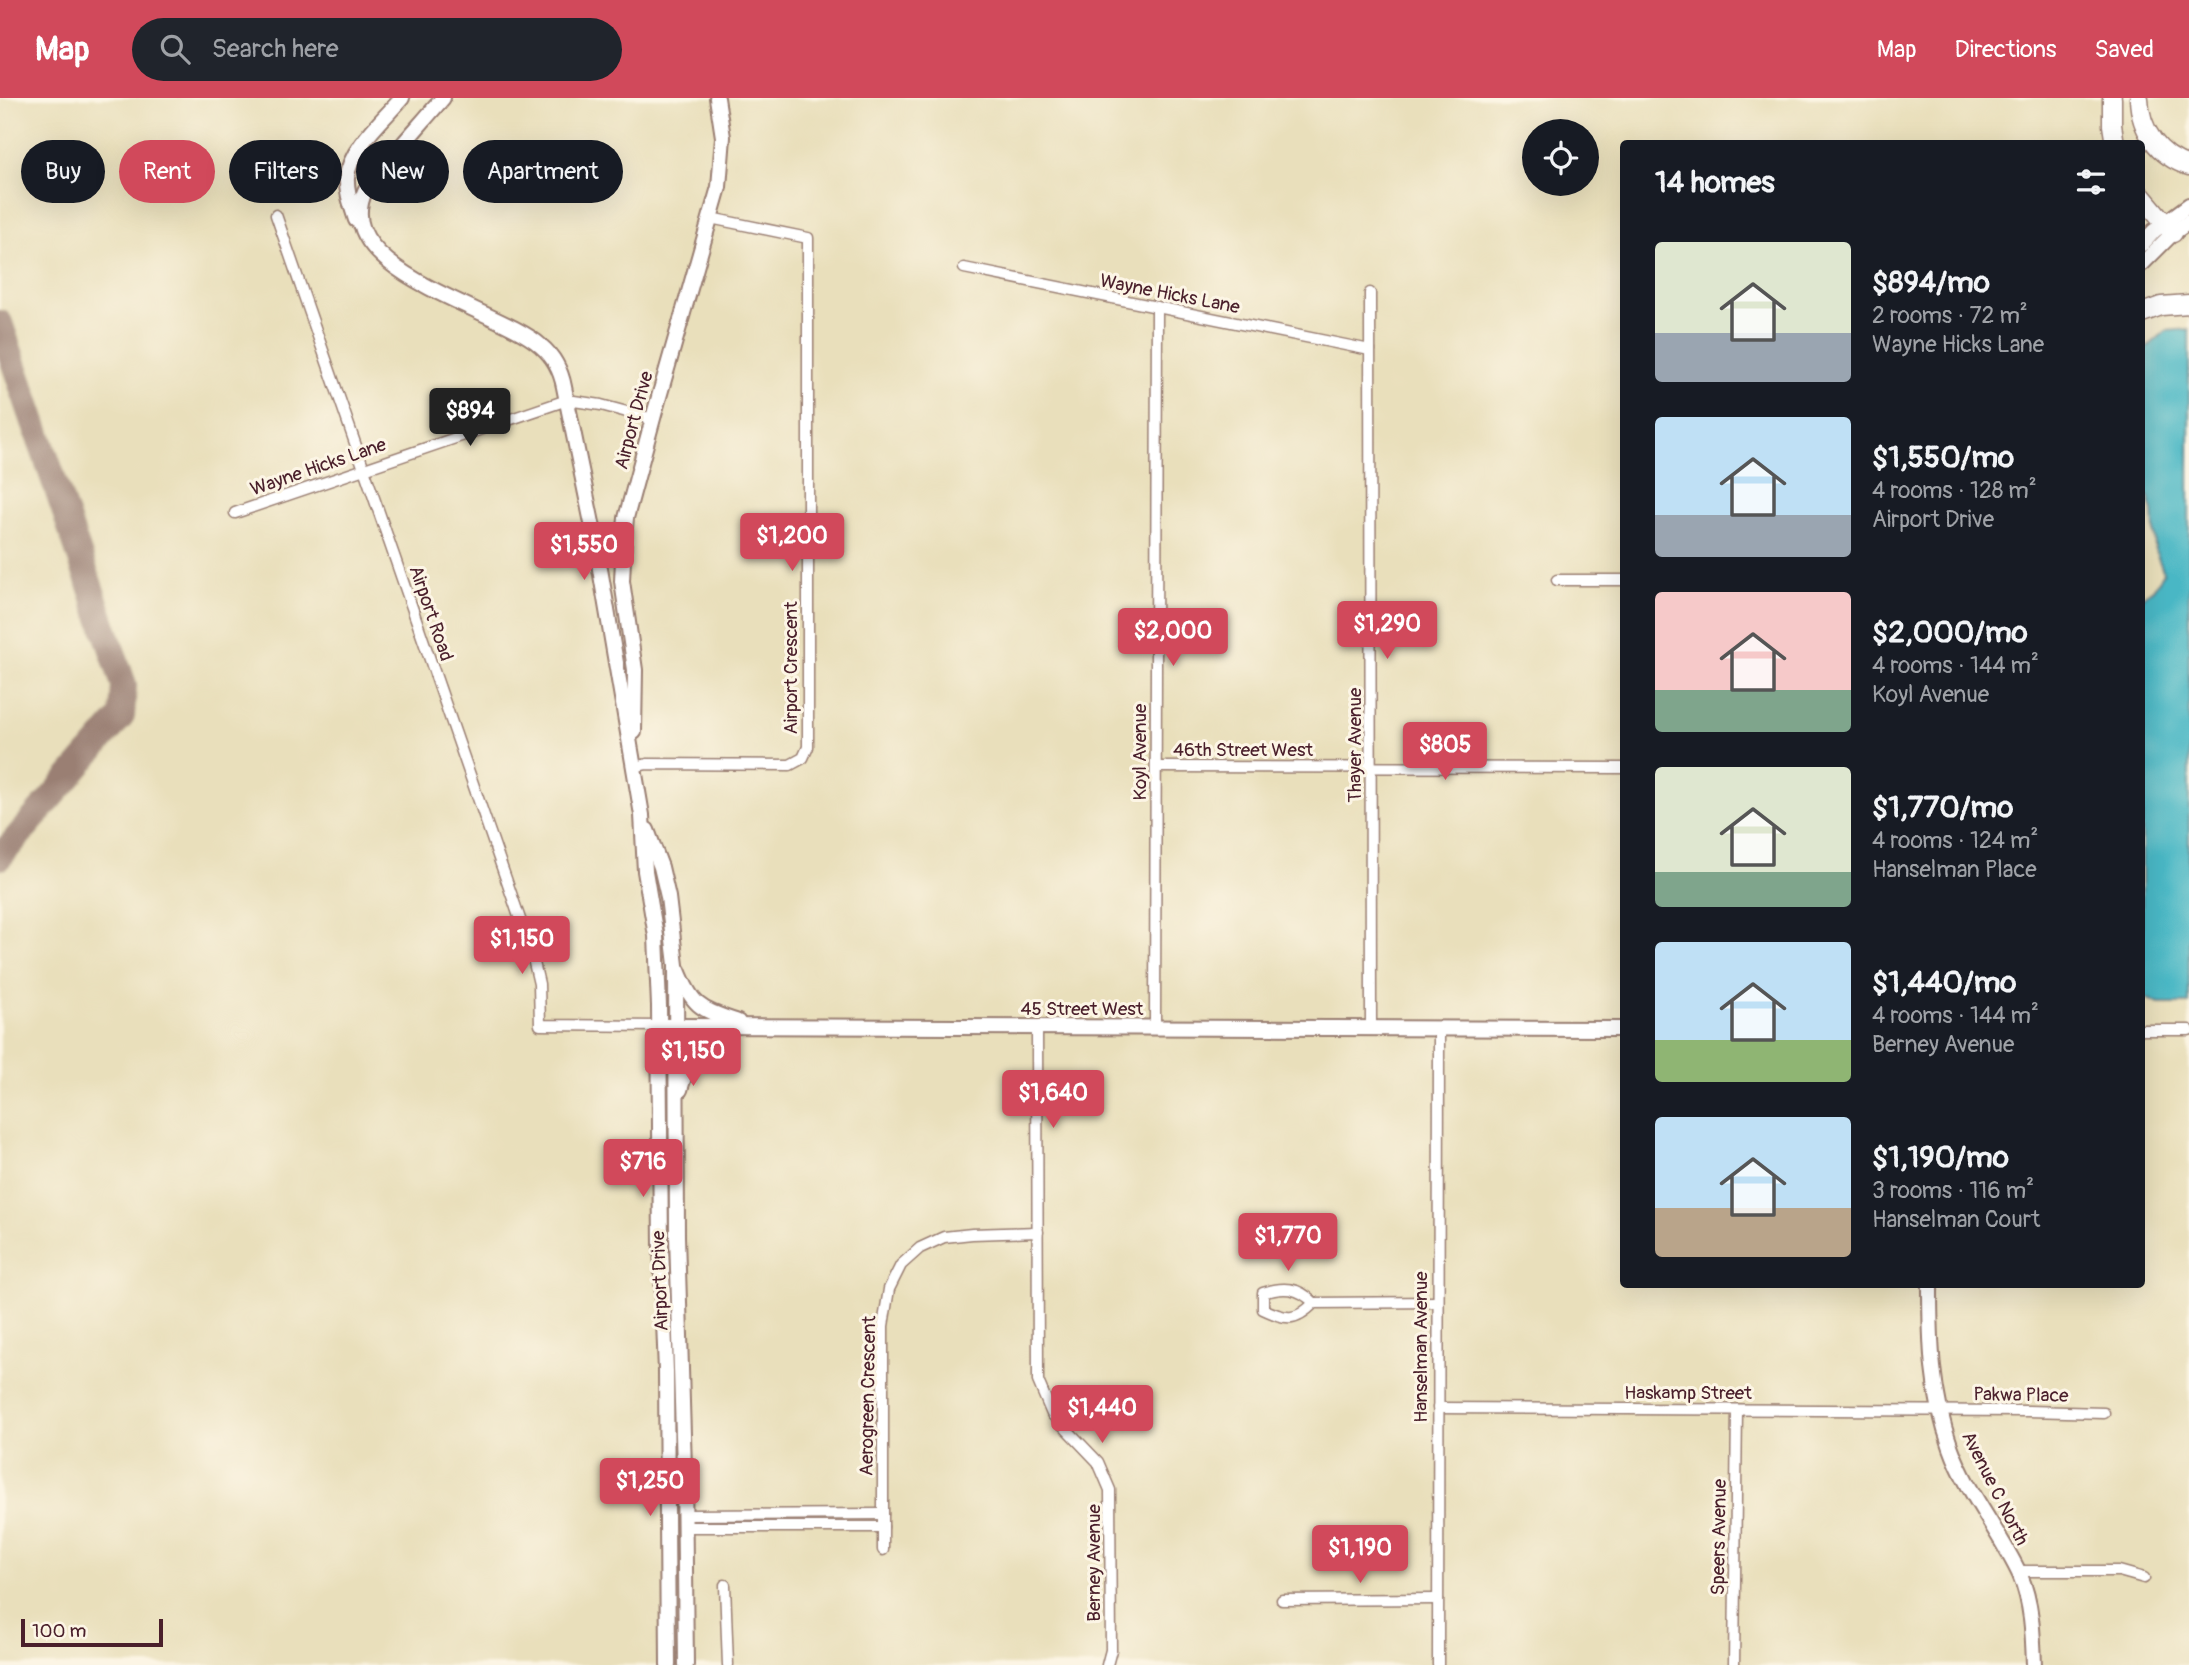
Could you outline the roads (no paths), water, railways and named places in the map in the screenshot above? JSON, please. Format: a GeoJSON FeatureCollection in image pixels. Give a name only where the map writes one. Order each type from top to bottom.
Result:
{"type":"FeatureCollection","features":[{"type":"Feature","properties":{"kind":"highway"},"geometry":{"type":"LineString","coordinates":[[2112,98],[2114,140]]}},
{"type":"Feature","properties":{"kind":"highway"},"geometry":{"type":"LineString","coordinates":[[2139,98],[2141,119],[2151,140],[2166,156],[2189,166]]}},
{"type":"Feature","properties":{"kind":"highway"},"geometry":{"type":"LineString","coordinates":[[2145,200],[2169,228]]}},
{"type":"Feature","properties":{"kind":"highway"},"geometry":{"type":"LineString","coordinates":[[2145,312],[2161,306],[2189,304]]}},
{"type":"Feature","properties":{"kind":"main road","name":"Airport Drive"},"geometry":{"type":"LineString","coordinates":[[402,98],[360,147],[348,170],[347,184],[355,218],[384,258],[408,276],[513,327],[542,346],[558,369],[567,400],[593,528],[642,815],[645,871],[656,936],[659,1026],[661,1248],[666,1371],[668,1665]]}},
{"type":"Feature","properties":{"kind":"main road"},"geometry":{"type":"LineString","coordinates":[[367,236],[360,212],[364,192],[443,98]]}},
{"type":"Feature","properties":{"kind":"main road","name":"Airport Drive"},"geometry":{"type":"LineString","coordinates":[[633,762],[635,670],[624,605],[622,558],[626,519],[710,218],[722,165],[723,128],[718,98]]}},
{"type":"Feature","properties":{"kind":"main road"},"geometry":{"type":"LineString","coordinates":[[2145,260],[2189,205]]}},
{"type":"Feature","properties":{"kind":"main road"},"geometry":{"type":"LineString","coordinates":[[2145,242],[2169,228],[2189,222]]}},
{"type":"Feature","properties":{"kind":"main road","name":"Airport Drive"},"geometry":{"type":"LineString","coordinates":[[642,815],[661,867],[668,897],[676,965],[677,1236],[686,1665]]}},
{"type":"Feature","properties":{"kind":"main road"},"geometry":{"type":"LineString","coordinates":[[676,965],[696,1004],[710,1013],[743,1026]]}},
{"type":"Feature","properties":{"kind":"main road","name":"45 Street West"},"geometry":{"type":"LineString","coordinates":[[659,1026],[1620,1029]]}},
{"type":"Feature","properties":{"kind":"main road"},"geometry":{"type":"LineString","coordinates":[[676,1105],[694,1050],[705,1041],[743,1026]]}},
{"type":"Feature","properties":{"kind":"main road","name":"Avenue C North"},"geometry":{"type":"LineString","coordinates":[[1930,1288],[1930,1349],[1938,1411],[1952,1451],[2017,1571],[2033,1626],[2034,1665]]}},
{"type":"Feature","properties":{"kind":"street","name":"Airport Road"},"geometry":{"type":"LineString","coordinates":[[276,215],[532,954],[540,995],[540,1025]]}},
{"type":"Feature","properties":{"kind":"street","name":"Airport Crescent"},"geometry":{"type":"LineString","coordinates":[[633,762],[790,765],[801,760],[807,750],[808,238],[710,218]]}},
{"type":"Feature","properties":{"kind":"street","name":"Wayne Hicks Lane"},"geometry":{"type":"LineString","coordinates":[[964,268],[1370,350]]}},
{"type":"Feature","properties":{"kind":"street","name":"Thayer Avenue"},"geometry":{"type":"LineString","coordinates":[[1370,293],[1371,1028]]}},
{"type":"Feature","properties":{"kind":"street","name":"Koyl Avenue"},"geometry":{"type":"LineString","coordinates":[[1155,1027],[1157,308]]}},
{"type":"Feature","properties":{"kind":"street","name":"Wayne Hicks Lane"},"geometry":{"type":"LineString","coordinates":[[235,513],[567,400],[601,405],[653,419]]}},
{"type":"Feature","properties":{"kind":"street"},"geometry":{"type":"LineString","coordinates":[[1557,579],[1620,580]]}},
{"type":"Feature","properties":{"kind":"street","name":"46th Street West"},"geometry":{"type":"LineString","coordinates":[[1157,767],[1620,768]]}},
{"type":"Feature","properties":{"kind":"street","name":"45 Street West"},"geometry":{"type":"LineString","coordinates":[[540,1025],[659,1026]]}},
{"type":"Feature","properties":{"kind":"street","name":"Berney Avenue"},"geometry":{"type":"LineString","coordinates":[[1037,1028],[1038,1372],[1041,1392],[1052,1414],[1098,1462],[1110,1490],[1111,1650],[1107,1665]]}},
{"type":"Feature","properties":{"kind":"street","name":"Hanselman Avenue"},"geometry":{"type":"LineString","coordinates":[[1438,1665],[1439,1028]]}},
{"type":"Feature","properties":{"kind":"street"},"geometry":{"type":"LineString","coordinates":[[2145,1030],[2189,1030]]}},
{"type":"Feature","properties":{"kind":"street","name":"Aerogreen Crescent"},"geometry":{"type":"LineString","coordinates":[[883,1550],[884,1319],[889,1289],[901,1265],[920,1248],[944,1237],[1038,1232]]}},
{"type":"Feature","properties":{"kind":"street"},"geometry":{"type":"LineString","coordinates":[[1314,1303],[1305,1293],[1291,1288],[1277,1288],[1263,1293],[1261,1302],[1263,1309],[1290,1318],[1302,1315],[1314,1303],[1438,1302]]}},
{"type":"Feature","properties":{"kind":"street","name":"Haskamp Street"},"geometry":{"type":"LineString","coordinates":[[1438,1408],[1938,1411]]}},
{"type":"Feature","properties":{"kind":"street","name":"Speers Avenue"},"geometry":{"type":"LineString","coordinates":[[1734,1665],[1737,1410]]}},
{"type":"Feature","properties":{"kind":"street","name":"Pakwa Place"},"geometry":{"type":"LineString","coordinates":[[1938,1411],[2104,1413]]}},
{"type":"Feature","properties":{"kind":"street"},"geometry":{"type":"LineString","coordinates":[[685,1521],[883,1514]]}},
{"type":"Feature","properties":{"kind":"street"},"geometry":{"type":"LineString","coordinates":[[685,1521],[883,1527]]}},
{"type":"Feature","properties":{"kind":"street"},"geometry":{"type":"LineString","coordinates":[[2017,1571],[2119,1571],[2144,1578]]}},
{"type":"Feature","properties":{"kind":"street"},"geometry":{"type":"LineString","coordinates":[[725,1585],[728,1665]]}},
{"type":"Feature","properties":{"kind":"street"},"geometry":{"type":"LineString","coordinates":[[1282,1600],[1438,1599]]}},
{"type":"Feature","properties":{"kind":"water"},"geometry":{"type":"Polygon","coordinates":[[[2189,329],[2189,1004],[2159,1004],[2145,997],[2145,595],[2153,589],[2164,573],[2155,550],[2153,511],[2148,496],[2145,495],[2145,349],[2166,331],[2189,329]]]}}]}
